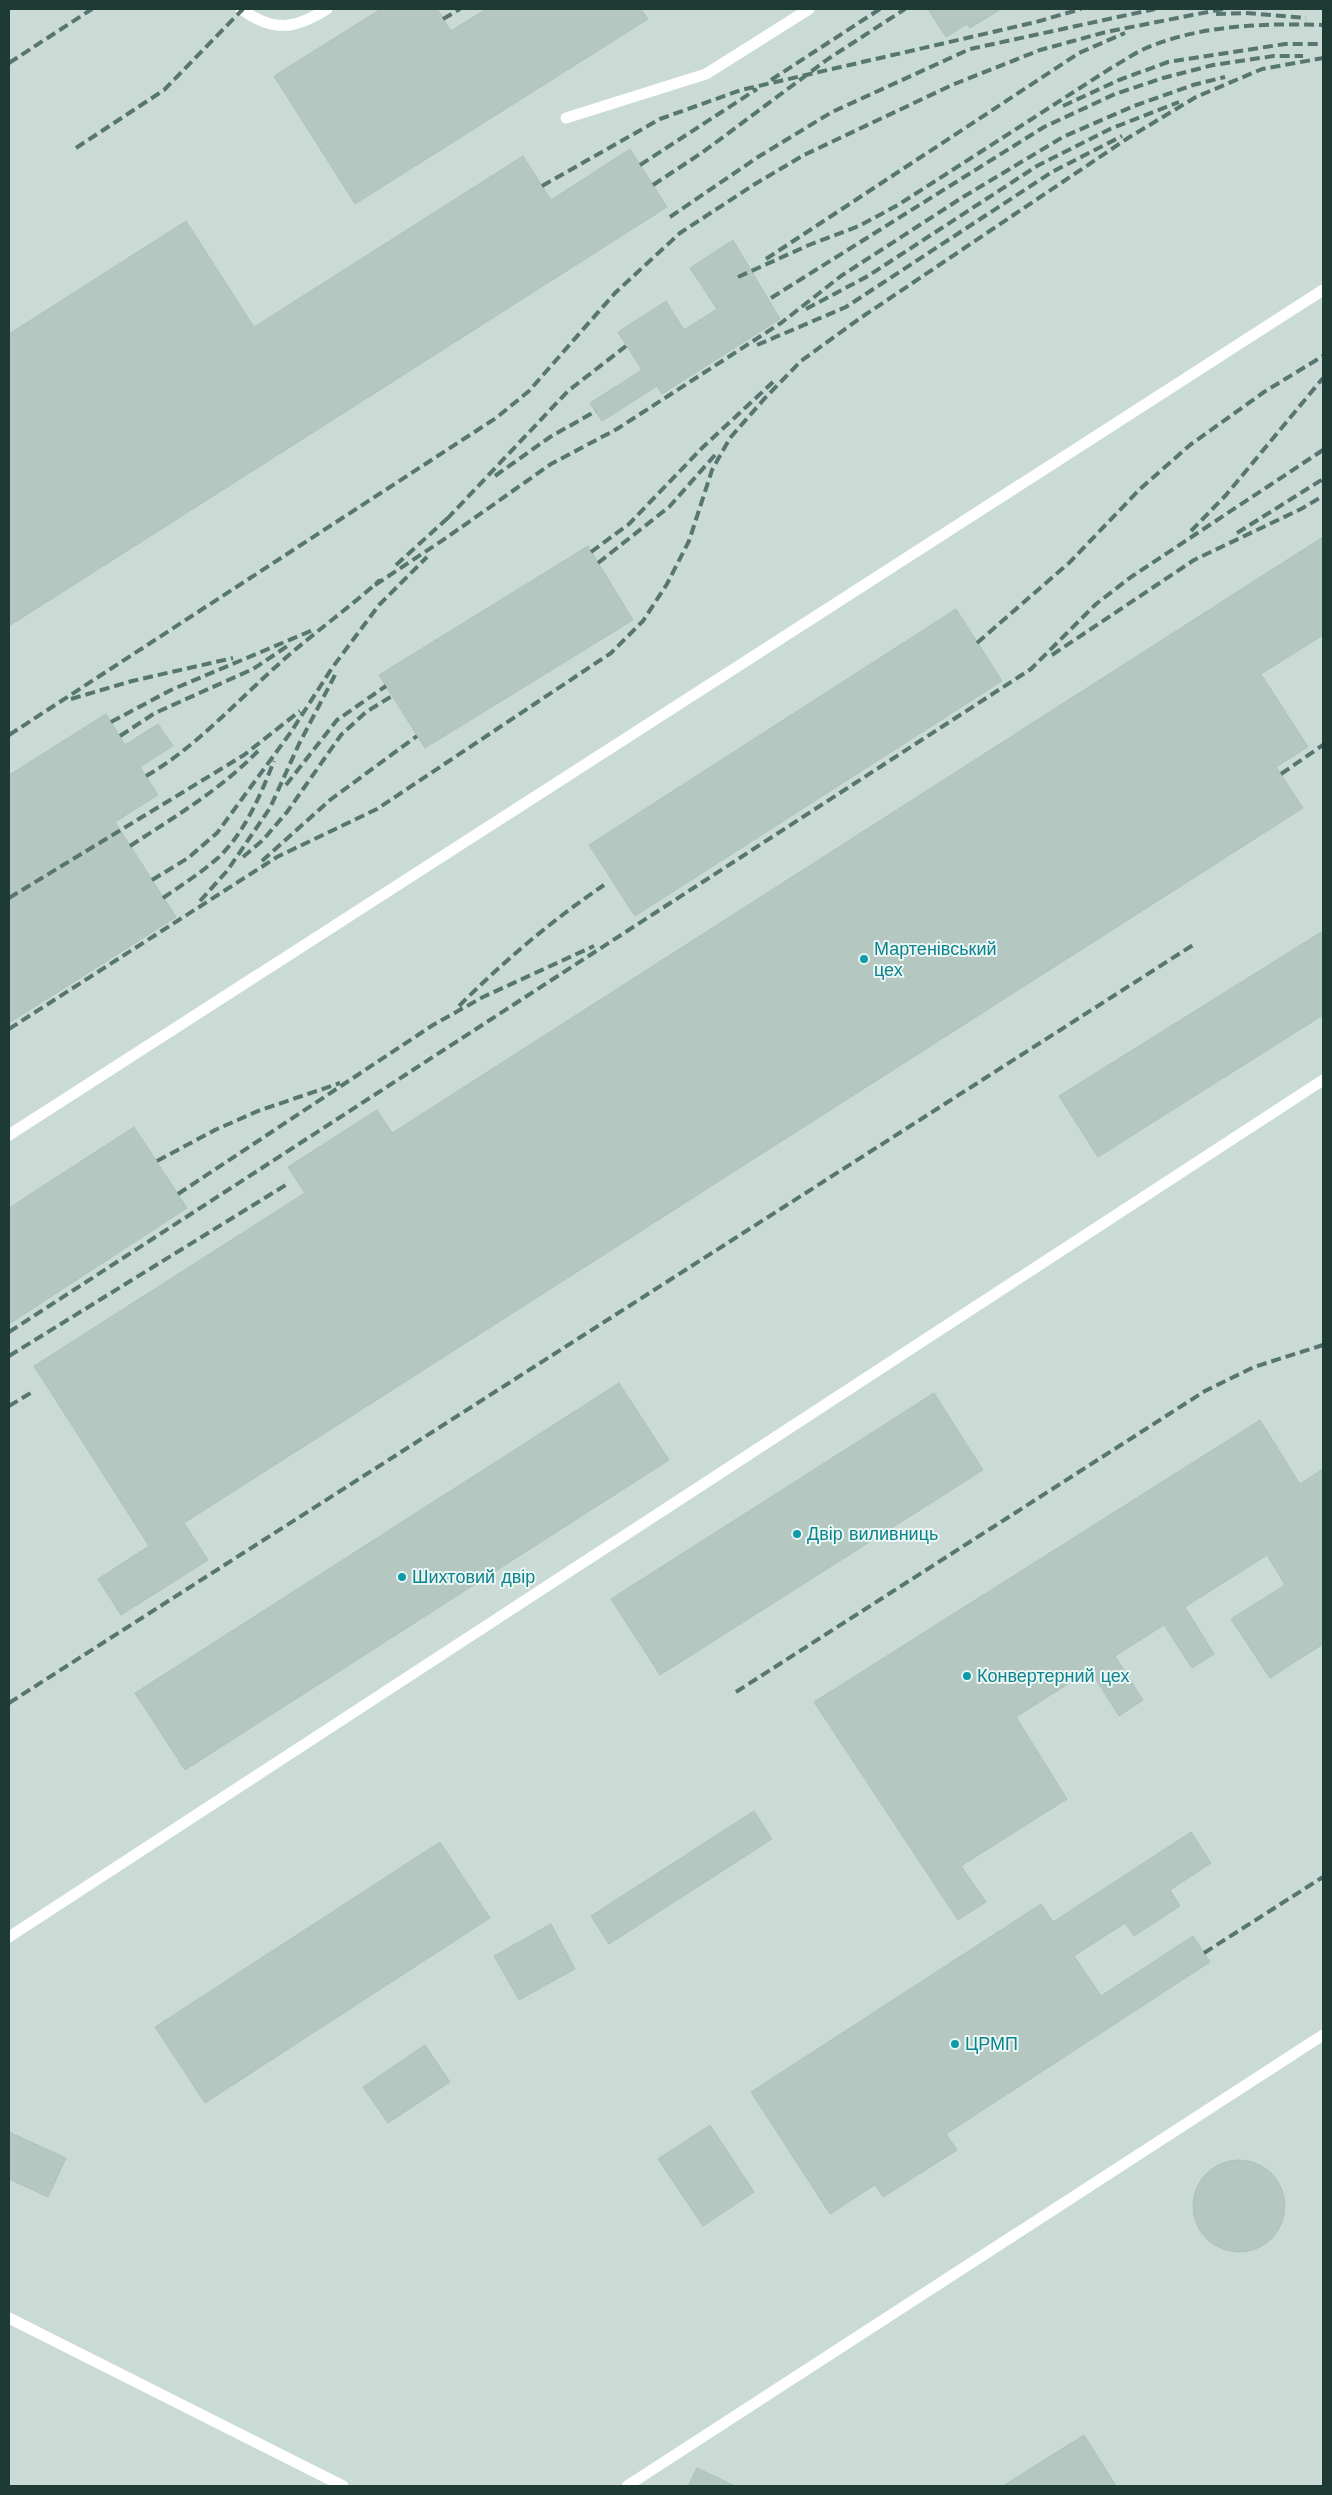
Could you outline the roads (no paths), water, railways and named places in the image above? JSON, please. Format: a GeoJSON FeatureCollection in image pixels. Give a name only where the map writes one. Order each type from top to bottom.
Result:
{"type":"FeatureCollection","features":[{"type":"Feature","properties":{"kind":"lane"},"geometry":{"type":"LineString","coordinates":[[241,9],[266,22],[286,28],[309,20],[327,9]]}},
{"type":"Feature","properties":{"kind":"lane"},"geometry":{"type":"LineString","coordinates":[[566,118],[706,74],[809,9]]}},
{"type":"Feature","properties":{"kind":"lane"},"geometry":{"type":"LineString","coordinates":[[9,1135],[1323,290]]}},
{"type":"Feature","properties":{"kind":"lane"},"geometry":{"type":"LineString","coordinates":[[9,1937],[1323,1080]]}},
{"type":"Feature","properties":{"kind":"lane"},"geometry":{"type":"LineString","coordinates":[[627,2486],[1323,2035]]}},
{"type":"Feature","properties":{"kind":"lane"},"geometry":{"type":"LineString","coordinates":[[9,2318],[343,2486]]}},
{"type":"Feature","properties":{"kind":"railway"},"geometry":{"type":"LineString","coordinates":[[9,63],[92,9]]}},
{"type":"Feature","properties":{"kind":"railway"},"geometry":{"type":"LineString","coordinates":[[76,148],[164,90],[243,9]]}},
{"type":"Feature","properties":{"kind":"railway"},"geometry":{"type":"LineString","coordinates":[[443,19],[460,9]]}},
{"type":"Feature","properties":{"kind":"railway"},"geometry":{"type":"LineString","coordinates":[[771,80],[880,9]]}},
{"type":"Feature","properties":{"kind":"railway"},"geometry":{"type":"LineString","coordinates":[[653,185],[703,152],[828,59],[905,9]]}},
{"type":"Feature","properties":{"kind":"railway"},"geometry":{"type":"LineString","coordinates":[[542,186],[660,119],[741,90],[1036,22],[1081,9]]}},
{"type":"Feature","properties":{"kind":"railway"},"geometry":{"type":"LineString","coordinates":[[670,217],[758,157],[832,112],[970,49],[1155,9]]}},
{"type":"Feature","properties":{"kind":"railway"},"geometry":{"type":"LineString","coordinates":[[9,735],[496,418],[529,391],[615,293],[680,233],[755,184],[804,155],[952,85],[1040,50],[1106,32],[1223,9]]}},
{"type":"Feature","properties":{"kind":"railway"},"geometry":{"type":"LineString","coordinates":[[1216,14],[1246,13],[1306,18]]}},
{"type":"Feature","properties":{"kind":"railway"},"geometry":{"type":"LineString","coordinates":[[738,277],[809,245],[859,226],[898,205],[1111,68],[1144,49],[1165,41],[1209,30],[1255,25],[1323,25]]}},
{"type":"Feature","properties":{"kind":"railway"},"geometry":{"type":"LineString","coordinates":[[766,259],[1079,53],[1125,33]]}},
{"type":"Feature","properties":{"kind":"railway"},"geometry":{"type":"LineString","coordinates":[[1063,106],[1119,80],[1168,62],[1285,44],[1323,44]]}},
{"type":"Feature","properties":{"kind":"railway"},"geometry":{"type":"LineString","coordinates":[[771,298],[1044,127],[1115,94],[1163,78],[1213,65],[1274,56],[1303,56]]}},
{"type":"Feature","properties":{"kind":"railway"},"geometry":{"type":"LineString","coordinates":[[9,1029],[277,857],[377,809],[611,653],[643,621],[667,584],[689,541],[712,470],[730,438],[801,361],[859,319],[1128,138],[1196,97],[1262,69],[1323,58]]}},
{"type":"Feature","properties":{"kind":"railway"},"geometry":{"type":"LineString","coordinates":[[375,585],[551,464],[617,429],[781,323],[841,276],[963,197],[1063,137],[1134,106],[1193,85],[1225,77]]}},
{"type":"Feature","properties":{"kind":"railway"},"geometry":{"type":"LineString","coordinates":[[640,165],[757,89]]}},
{"type":"Feature","properties":{"kind":"railway"},"geometry":{"type":"LineString","coordinates":[[806,309],[868,276],[1037,166],[1110,129],[1179,102]]}},
{"type":"Feature","properties":{"kind":"railway"},"geometry":{"type":"LineString","coordinates":[[757,345],[846,307],[1052,172],[1122,136]]}},
{"type":"Feature","properties":{"kind":"railway"},"geometry":{"type":"LineString","coordinates":[[447,519],[568,391],[626,346]]}},
{"type":"Feature","properties":{"kind":"railway"},"geometry":{"type":"LineString","coordinates":[[977,643],[1070,562],[1140,489],[1190,445],[1264,392],[1323,356]]}},
{"type":"Feature","properties":{"kind":"railway"},"geometry":{"type":"LineString","coordinates":[[1191,531],[1226,495],[1323,378]]}},
{"type":"Feature","properties":{"kind":"railway"},"geometry":{"type":"LineString","coordinates":[[591,552],[629,524],[703,447],[773,382]]}},
{"type":"Feature","properties":{"kind":"railway"},"geometry":{"type":"LineString","coordinates":[[495,476],[550,437],[596,411]]}},
{"type":"Feature","properties":{"kind":"railway"},"geometry":{"type":"LineString","coordinates":[[9,1332],[1031,669],[1096,604],[1131,577],[1323,450]]}},
{"type":"Feature","properties":{"kind":"railway"},"geometry":{"type":"LineString","coordinates":[[598,563],[669,507],[715,455]]}},
{"type":"Feature","properties":{"kind":"railway"},"geometry":{"type":"LineString","coordinates":[[1237,533],[1323,479]]}},
{"type":"Feature","properties":{"kind":"railway"},"geometry":{"type":"LineString","coordinates":[[1052,655],[1194,560],[1301,509],[1323,496]]}},
{"type":"Feature","properties":{"kind":"railway"},"geometry":{"type":"LineString","coordinates":[[396,565],[450,516]]}},
{"type":"Feature","properties":{"kind":"railway"},"geometry":{"type":"LineString","coordinates":[[152,880],[188,858],[217,833],[291,732],[332,668],[379,605],[427,557]]}},
{"type":"Feature","properties":{"kind":"railway"},"geometry":{"type":"LineString","coordinates":[[146,776],[164,765],[198,738],[292,652],[380,580]]}},
{"type":"Feature","properties":{"kind":"railway"},"geometry":{"type":"LineString","coordinates":[[111,722],[171,690],[313,630]]}},
{"type":"Feature","properties":{"kind":"railway"},"geometry":{"type":"LineString","coordinates":[[120,736],[155,713],[253,669],[289,645]]}},
{"type":"Feature","properties":{"kind":"railway"},"geometry":{"type":"LineString","coordinates":[[71,699],[132,681],[233,658]]}},
{"type":"Feature","properties":{"kind":"railway"},"geometry":{"type":"LineString","coordinates":[[200,901],[227,871],[270,808],[299,744],[335,675]]}},
{"type":"Feature","properties":{"kind":"railway"},"geometry":{"type":"LineString","coordinates":[[286,785],[337,720],[386,686]]}},
{"type":"Feature","properties":{"kind":"railway"},"geometry":{"type":"LineString","coordinates":[[243,857],[263,840],[287,812],[341,735],[366,712],[392,696]]}},
{"type":"Feature","properties":{"kind":"railway"},"geometry":{"type":"LineString","coordinates":[[9,898],[244,755],[300,711]]}},
{"type":"Feature","properties":{"kind":"railway"},"geometry":{"type":"LineString","coordinates":[[262,861],[330,800],[417,736]]}},
{"type":"Feature","properties":{"kind":"railway"},"geometry":{"type":"LineString","coordinates":[[1281,774],[1323,745]]}},
{"type":"Feature","properties":{"kind":"railway"},"geometry":{"type":"LineString","coordinates":[[130,846],[213,790],[258,751]]}},
{"type":"Feature","properties":{"kind":"railway"},"geometry":{"type":"LineString","coordinates":[[163,898],[206,868],[219,857],[237,836],[264,786],[274,761]]}},
{"type":"Feature","properties":{"kind":"railway"},"geometry":{"type":"LineString","coordinates":[[459,1006],[528,942],[604,885]]}},
{"type":"Feature","properties":{"kind":"railway"},"geometry":{"type":"LineString","coordinates":[[9,1703],[1193,945]]}},
{"type":"Feature","properties":{"kind":"railway"},"geometry":{"type":"LineString","coordinates":[[178,1194],[433,1025],[483,997],[594,946]]}},
{"type":"Feature","properties":{"kind":"railway"},"geometry":{"type":"LineString","coordinates":[[157,1161],[215,1130],[258,1111],[340,1083]]}},
{"type":"Feature","properties":{"kind":"railway"},"geometry":{"type":"LineString","coordinates":[[9,1356],[289,1183]]}},
{"type":"Feature","properties":{"kind":"railway"},"geometry":{"type":"LineString","coordinates":[[736,1692],[1205,1391],[1254,1367],[1323,1345]]}},
{"type":"Feature","properties":{"kind":"railway"},"geometry":{"type":"LineString","coordinates":[[9,1406],[34,1391]]}},
{"type":"Feature","properties":{"kind":"railway"},"geometry":{"type":"LineString","coordinates":[[1204,1953],[1323,1877]]}},
{"type":"Feature","properties":{"kind":"place","name":"Мартенівський цех"},"geometry":{"type":"Point","coordinates":[864,959]}},
{"type":"Feature","properties":{"kind":"place","name":"Двір виливниць"},"geometry":{"type":"Point","coordinates":[797,1534]}},
{"type":"Feature","properties":{"kind":"place","name":"Шихтовий двір"},"geometry":{"type":"Point","coordinates":[402,1577]}},
{"type":"Feature","properties":{"kind":"place","name":"Конвертерний цех"},"geometry":{"type":"Point","coordinates":[967,1676]}},
{"type":"Feature","properties":{"kind":"place","name":"ЦРМП"},"geometry":{"type":"Point","coordinates":[955,2044]}}]}
